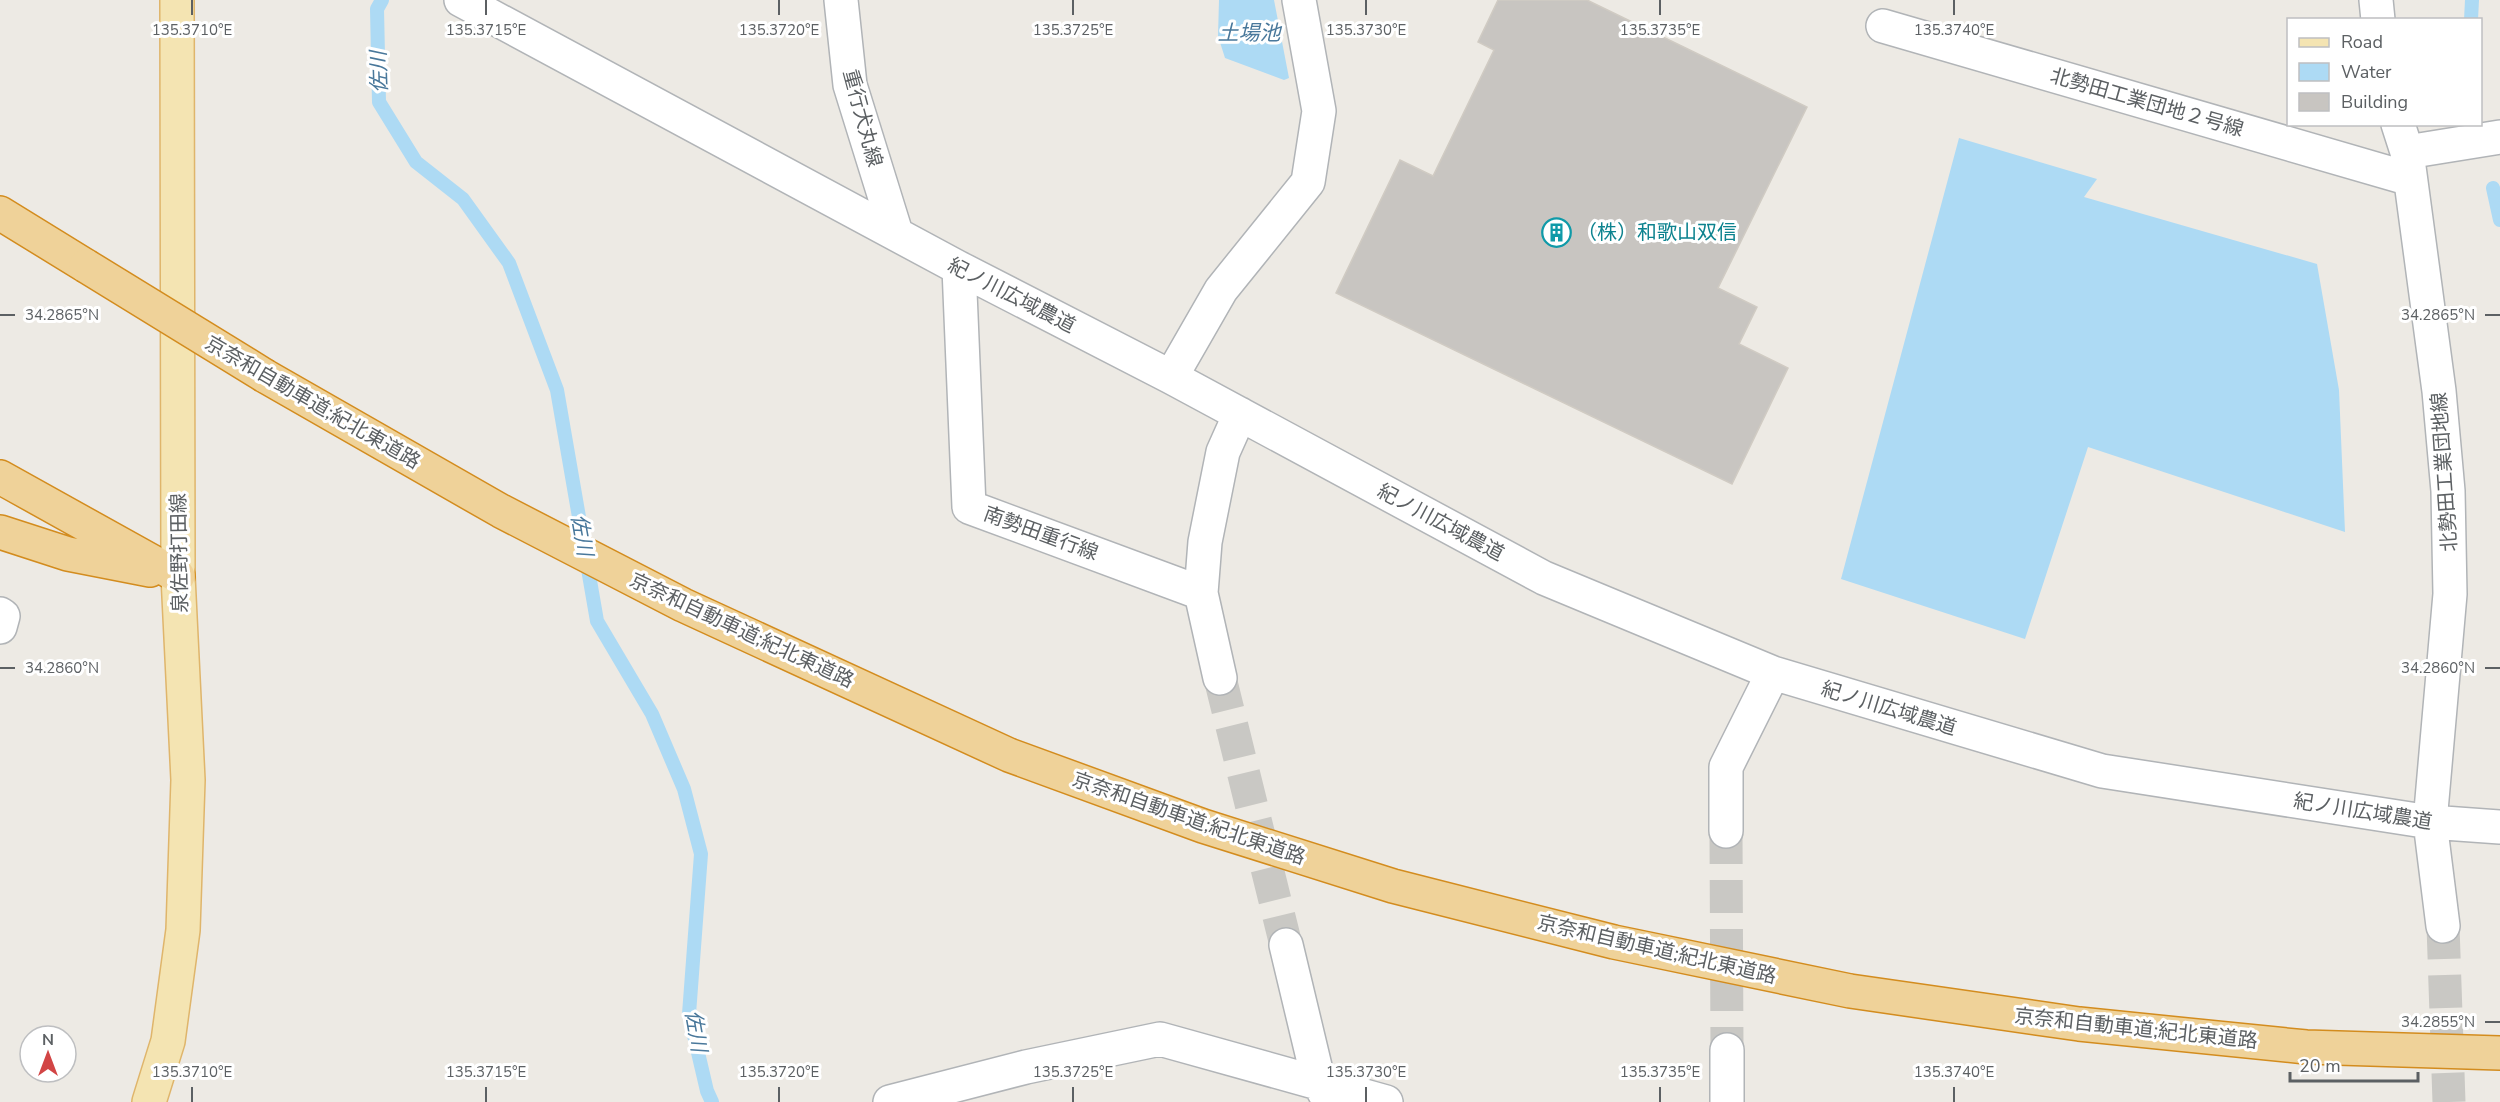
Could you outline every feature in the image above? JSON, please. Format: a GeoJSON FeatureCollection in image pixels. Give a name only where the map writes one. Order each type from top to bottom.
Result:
{"type":"FeatureCollection","features":[{"type":"Feature","properties":{"kind":"highway","name":"京奈和自動車道;紀北東道路"},"geometry":{"type":"LineString","coordinates":[[0,213],[265,376],[501,511],[683,604],[1009,755],[1203,826],[1393,886],[1614,942],[1850,991],[2079,1024],[2307,1047],[2500,1053]]}},
{"type":"Feature","properties":{"kind":"highway"},"geometry":{"type":"LineString","coordinates":[[0,477],[178,576]]}},
{"type":"Feature","properties":{"kind":"highway"},"geometry":{"type":"LineString","coordinates":[[0,531],[68,554],[178,576]]}},
{"type":"Feature","properties":{"kind":"main road","name":"泉佐野打田線"},"geometry":{"type":"LineString","coordinates":[[149,1102],[168,1041],[183,930],[188,780],[178,576],[177,0]]}},
{"type":"Feature","properties":{"kind":"street","name":"紀ノ川広域農道"},"geometry":{"type":"LineString","coordinates":[[461,0],[959,268],[1171,377],[1544,578],[1773,673],[2102,771],[2430,822],[2500,827]]}},
{"type":"Feature","properties":{"kind":"street","name":"重行犬丸線"},"geometry":{"type":"LineString","coordinates":[[841,0],[850,85],[896,233]]}},
{"type":"Feature","properties":{"kind":"street"},"geometry":{"type":"LineString","coordinates":[[1171,377],[1221,290],[1308,182],[1319,111],[1299,0]]}},
{"type":"Feature","properties":{"kind":"street"},"geometry":{"type":"LineString","coordinates":[[2376,0],[2378,18]]}},
{"type":"Feature","properties":{"kind":"street","name":"北勢田工業団地２号線"},"geometry":{"type":"LineString","coordinates":[[1883,26],[2287,124]]}},
{"type":"Feature","properties":{"kind":"street","name":"北勢田工業団地２号線"},"geometry":{"type":"LineString","coordinates":[[2297,126],[2405,152]]}},
{"type":"Feature","properties":{"kind":"street"},"geometry":{"type":"LineString","coordinates":[[2405,152],[2500,137]]}},
{"type":"Feature","properties":{"kind":"street","name":"北勢田工業団地線"},"geometry":{"type":"LineString","coordinates":[[2405,152],[2439,391],[2448,491],[2450,594],[2430,822],[2443,926]]}},
{"type":"Feature","properties":{"kind":"street","name":"南勢田重行線"},"geometry":{"type":"LineString","coordinates":[[959,268],[969,507],[1201,593]]}},
{"type":"Feature","properties":{"kind":"street"},"geometry":{"type":"LineString","coordinates":[[1220,678],[1201,593],[1206,542],[1223,452],[1240,414]]}},
{"type":"Feature","properties":{"kind":"street"},"geometry":{"type":"LineString","coordinates":[[0,614],[3,616],[0,627]]}},
{"type":"Feature","properties":{"kind":"street"},"geometry":{"type":"LineString","coordinates":[[1726,831],[1726,767],[1773,673]]}},
{"type":"Feature","properties":{"kind":"street"},"geometry":{"type":"LineString","coordinates":[[1286,945],[1324,1092]]}},
{"type":"Feature","properties":{"kind":"street"},"geometry":{"type":"LineString","coordinates":[[890,1102],[1026,1066],[1160,1039],[1324,1092],[1386,1102]]}},
{"type":"Feature","properties":{"kind":"street"},"geometry":{"type":"LineString","coordinates":[[1727,1050],[1727,1102]]}},
{"type":"Feature","properties":{"kind":"water","name":"土場池"},"geometry":{"type":"Polygon","coordinates":[[[1219,0],[1274,0],[1289,78],[1284,80],[1225,58],[1218,36],[1219,0]]]}},
{"type":"Feature","properties":{"kind":"water"},"geometry":{"type":"Polygon","coordinates":[[[1959,138],[2097,179],[2084,197],[2317,264],[2339,390],[2345,532],[2088,447],[2025,639],[1841,579],[1959,138]]]}},
{"type":"Feature","properties":{"kind":"building","name":"（株）和歌山双信"},"geometry":{"type":"Polygon","coordinates":[[[1498,0],[1587,0],[1807,107],[1718,288],[1757,307],[1739,344],[1788,368],[1732,484],[1336,293],[1400,160],[1433,176],[1494,50],[1478,42],[1498,0]]]}},
{"type":"Feature","properties":{"kind":"waterway","name":"佐川"},"geometry":{"type":"LineString","coordinates":[[382,0],[377,9],[379,102],[416,162],[463,199],[509,263],[557,390],[597,621],[652,714],[684,789],[701,854],[689,1014],[707,1091],[712,1102]]}},
{"type":"Feature","properties":{"kind":"waterway"},"geometry":{"type":"LineString","coordinates":[[2471,18],[2472,0]]}},
{"type":"Feature","properties":{"kind":"waterway"},"geometry":{"type":"LineString","coordinates":[[2493,188],[2500,220]]}},
{"type":"Feature","properties":{"kind":"tunnel"},"geometry":{"type":"LineString","coordinates":[[1220,678],[1286,945]]}},
{"type":"Feature","properties":{"kind":"tunnel"},"geometry":{"type":"LineString","coordinates":[[1726,831],[1727,1050]]}},
{"type":"Feature","properties":{"kind":"tunnel"},"geometry":{"type":"LineString","coordinates":[[2443,926],[2449,1102]]}},
{"type":"Feature","properties":{"kind":"place","name":"（株）和歌山双信"},"geometry":{"type":"Point","coordinates":[1556,232]}}]}
